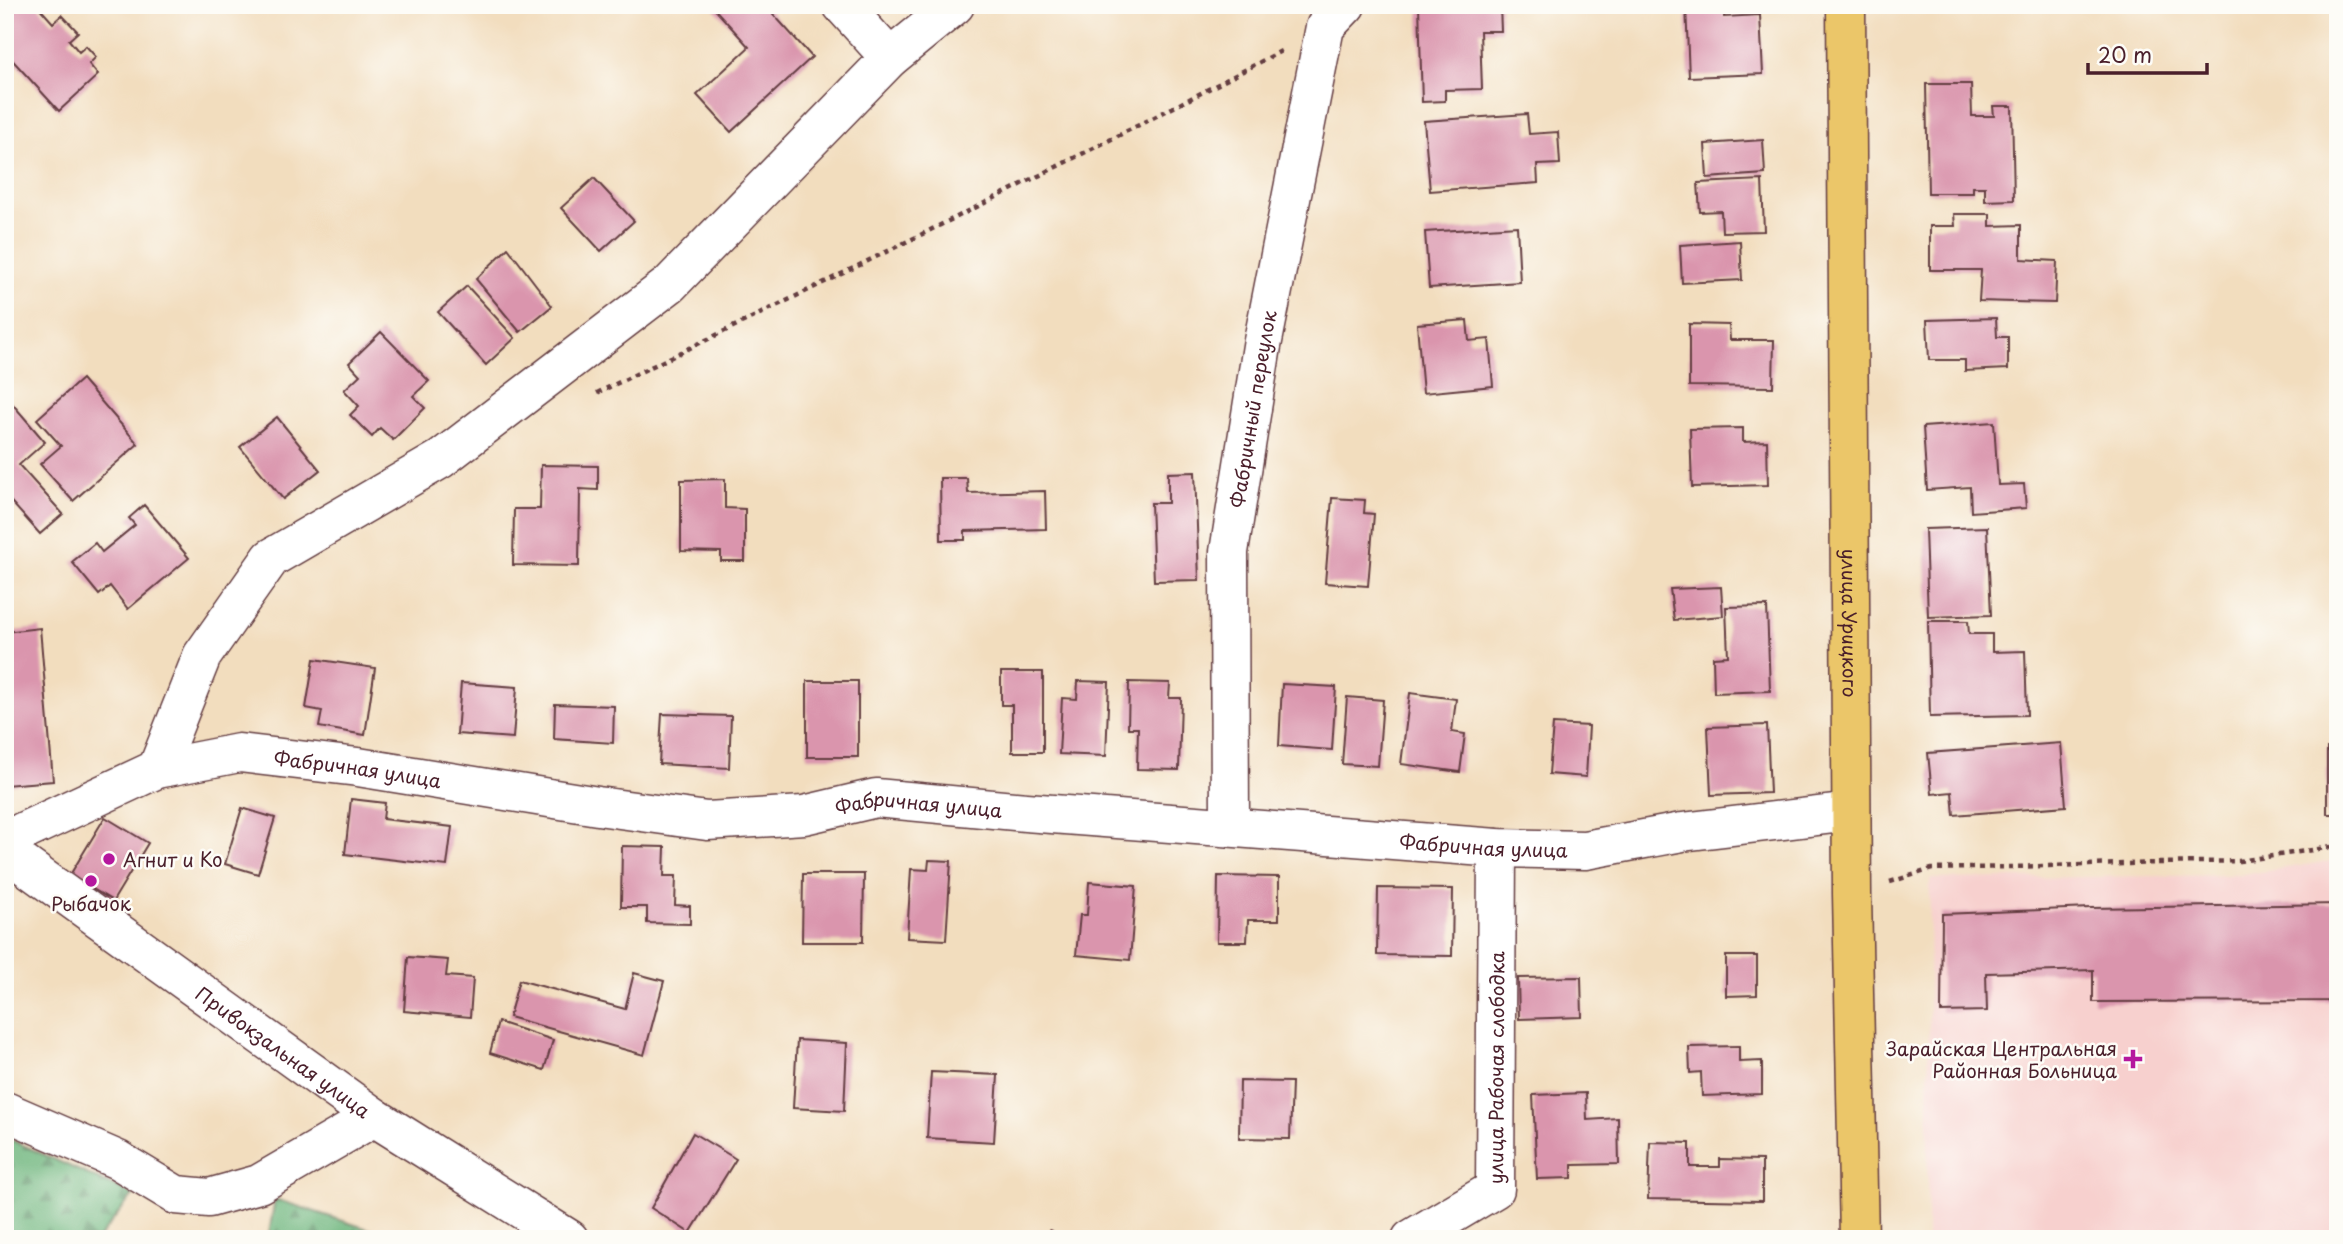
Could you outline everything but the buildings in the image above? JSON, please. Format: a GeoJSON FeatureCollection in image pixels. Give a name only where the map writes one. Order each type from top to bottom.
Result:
{"type":"FeatureCollection","features":[{"type":"Feature","properties":{"kind":"main road","name":"улица Урицкого"},"geometry":{"type":"LineString","coordinates":[[1846,5],[1851,811],[1859,1239]]}},
{"type":"Feature","properties":{"kind":"street"},"geometry":{"type":"LineString","coordinates":[[842,5],[890,58]]}},
{"type":"Feature","properties":{"kind":"street"},"geometry":{"type":"LineString","coordinates":[[157,769],[202,656],[271,558],[441,459],[670,284],[890,58],[955,5]]}},
{"type":"Feature","properties":{"kind":"street","name":"Фабричный переулок"},"geometry":{"type":"LineString","coordinates":[[1230,827],[1229,552],[1262,346],[1336,16]]}},
{"type":"Feature","properties":{"kind":"street","name":"Фабричная улица"},"geometry":{"type":"LineString","coordinates":[[5,839],[157,769],[239,753],[358,767],[707,821],[803,815],[876,798],[1497,848],[1585,850],[1682,832],[1851,811]]}},
{"type":"Feature","properties":{"kind":"street","name":"улица Рабочая слободка"},"geometry":{"type":"LineString","coordinates":[[1410,1239],[1495,1189],[1497,848]]}},
{"type":"Feature","properties":{"kind":"street","name":"Привокзальная улица"},"geometry":{"type":"LineString","coordinates":[[5,851],[374,1117],[569,1239]]}},
{"type":"Feature","properties":{"kind":"street"},"geometry":{"type":"LineString","coordinates":[[5,1111],[118,1160],[176,1195],[209,1198],[259,1184],[374,1117]]}},
{"type":"Feature","properties":{"kind":"path"},"geometry":{"type":"LineString","coordinates":[[595,394],[932,230],[1159,115],[1336,16]]}},
{"type":"Feature","properties":{"kind":"path"},"geometry":{"type":"LineString","coordinates":[[1852,894],[1932,869],[2239,861],[2338,846]]}},
{"type":"Feature","properties":{"kind":"path"},"geometry":{"type":"LineString","coordinates":[[1048,1231],[1070,1239]]}},
{"type":"Feature","properties":{"kind":"shaded area","name":"Зарайская Центральная Районная Больница"},"geometry":{"type":"Polygon","coordinates":[[[2338,860],[2338,1239],[1927,1239],[1930,879],[2241,875],[2338,860]]]}},
{"type":"Feature","properties":{"kind":"green space"},"geometry":{"type":"Polygon","coordinates":[[[5,1137],[133,1195],[98,1239],[5,1239],[5,1137]]]}},
{"type":"Feature","properties":{"kind":"green space"},"geometry":{"type":"Polygon","coordinates":[[[275,1199],[399,1239],[268,1239],[275,1199]]]}},
{"type":"Feature","properties":{"kind":"place","name":"Агнит и Ко"},"geometry":{"type":"Point","coordinates":[109,859]}},
{"type":"Feature","properties":{"kind":"place","name":"Рыбачок"},"geometry":{"type":"Point","coordinates":[91,881]}},
{"type":"Feature","properties":{"kind":"place","name":"Зарайская Центральная Районная Больница"},"geometry":{"type":"Point","coordinates":[2133,1059]}}]}
